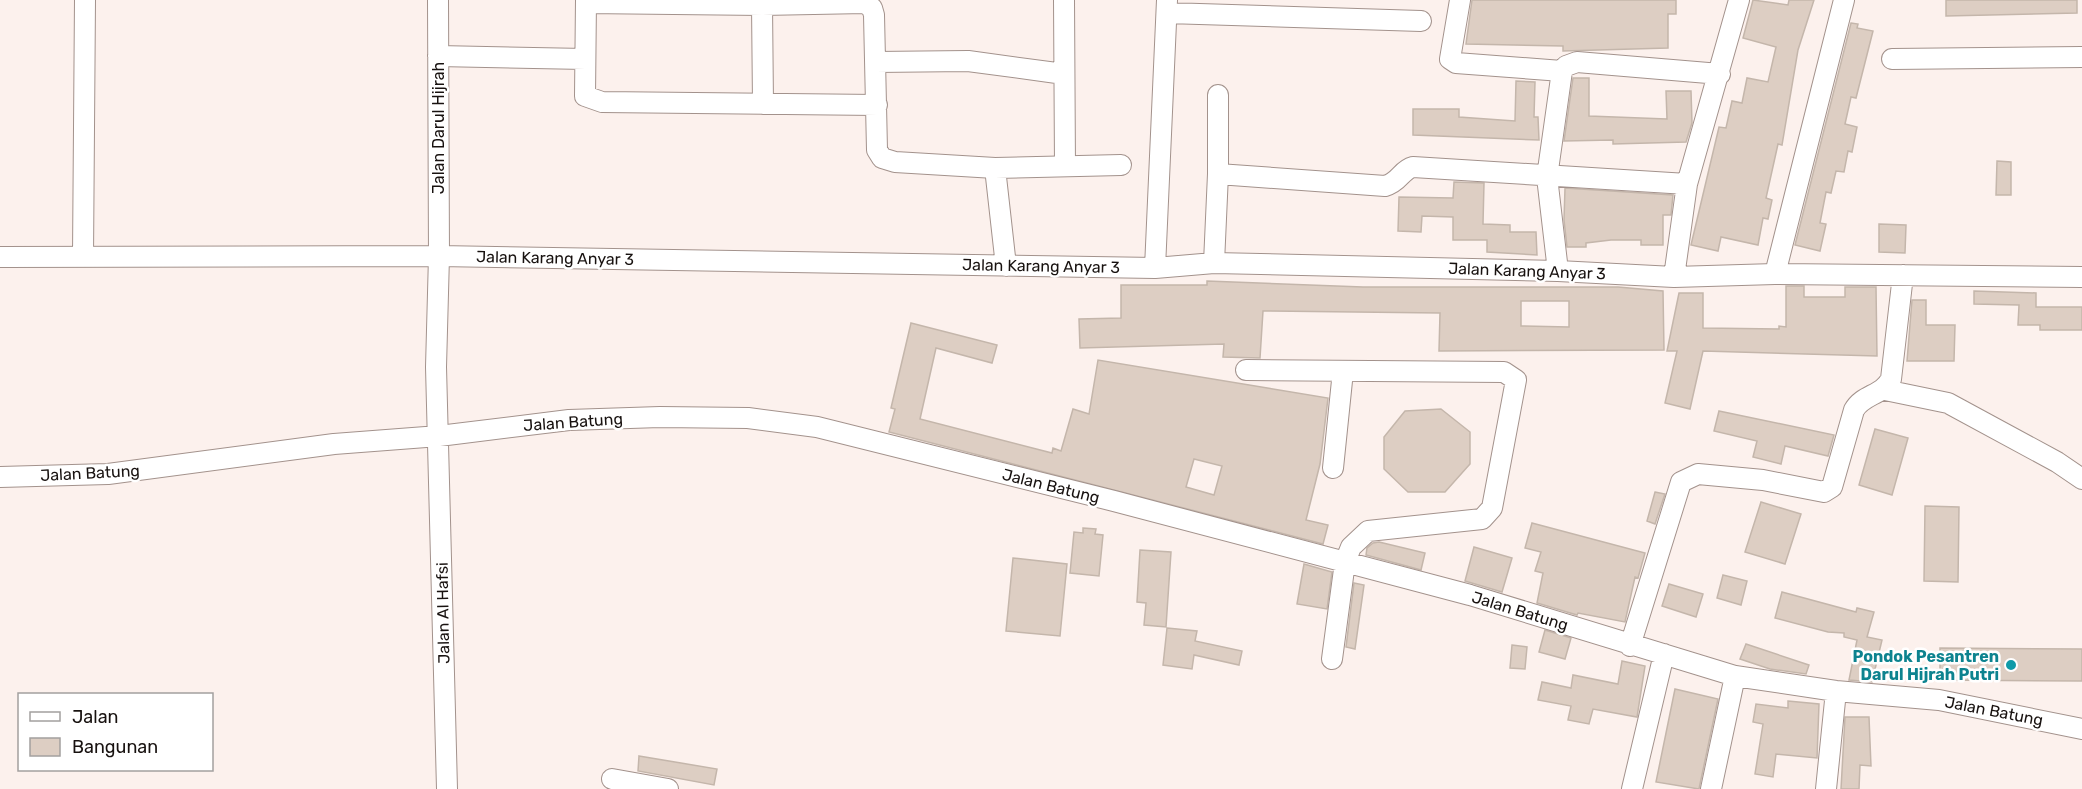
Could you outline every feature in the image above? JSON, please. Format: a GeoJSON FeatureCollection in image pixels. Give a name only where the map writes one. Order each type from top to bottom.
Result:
{"type":"FeatureCollection","features":[{"type":"Feature","properties":{"kind":"street"},"geometry":{"type":"LineString","coordinates":[[83,257],[85,0]]}},
{"type":"Feature","properties":{"kind":"street","name":"Jalan Darul Hijrah"},"geometry":{"type":"LineString","coordinates":[[438,0],[439,256],[436,367],[439,436]]}},
{"type":"Feature","properties":{"kind":"street"},"geometry":{"type":"LineString","coordinates":[[1064,0],[1065,166]]}},
{"type":"Feature","properties":{"kind":"street"},"geometry":{"type":"LineString","coordinates":[[1460,0],[1450,58],[1456,63],[1562,71]]}},
{"type":"Feature","properties":{"kind":"street"},"geometry":{"type":"LineString","coordinates":[[1674,276],[1687,184],[1720,74],[1739,0]]}},
{"type":"Feature","properties":{"kind":"street"},"geometry":{"type":"LineString","coordinates":[[1775,274],[1844,0]]}},
{"type":"Feature","properties":{"kind":"street"},"geometry":{"type":"LineString","coordinates":[[877,105],[592,100],[585,96],[586,1],[762,5],[859,2],[870,5],[874,15],[877,105],[877,150],[882,158],[895,162],[995,168],[1121,165]]}},
{"type":"Feature","properties":{"kind":"street"},"geometry":{"type":"LineString","coordinates":[[762,5],[763,104]]}},
{"type":"Feature","properties":{"kind":"street"},"geometry":{"type":"LineString","coordinates":[[1155,268],[1167,7],[1421,21]]}},
{"type":"Feature","properties":{"kind":"street"},"geometry":{"type":"LineString","coordinates":[[438,56],[585,59]]}},
{"type":"Feature","properties":{"kind":"street"},"geometry":{"type":"LineString","coordinates":[[1892,59],[2082,57]]}},
{"type":"Feature","properties":{"kind":"street"},"geometry":{"type":"LineString","coordinates":[[876,62],[968,61],[1064,74]]}},
{"type":"Feature","properties":{"kind":"street"},"geometry":{"type":"LineString","coordinates":[[1558,271],[1547,177],[1562,71],[1566,66],[1577,62],[1720,74]]}},
{"type":"Feature","properties":{"kind":"street"},"geometry":{"type":"LineString","coordinates":[[1214,263],[1218,174],[1218,94]]}},
{"type":"Feature","properties":{"kind":"street"},"geometry":{"type":"LineString","coordinates":[[1218,174],[1385,186],[1396,182],[1407,168],[1413,167],[1687,184]]}},
{"type":"Feature","properties":{"kind":"street"},"geometry":{"type":"LineString","coordinates":[[995,168],[1006,266]]}},
{"type":"Feature","properties":{"kind":"street","name":"Jalan Karang Anyar 3"},"geometry":{"type":"LineString","coordinates":[[0,257],[439,256],[1155,268],[1214,263],[1674,276],[1775,274],[2082,278]]}},
{"type":"Feature","properties":{"kind":"street"},"geometry":{"type":"LineString","coordinates":[[1885,390],[1891,379],[1903,275]]}},
{"type":"Feature","properties":{"kind":"street"},"geometry":{"type":"LineString","coordinates":[[1246,370],[1504,372],[1516,380],[1492,508],[1482,519],[1368,531],[1351,547],[1345,562],[1332,659]]}},
{"type":"Feature","properties":{"kind":"street"},"geometry":{"type":"LineString","coordinates":[[1333,468],[1343,371]]}},
{"type":"Feature","properties":{"kind":"street"},"geometry":{"type":"LineString","coordinates":[[1630,646],[1681,482],[1698,474],[1763,480],[1824,492],[1832,488],[1850,421],[1860,400],[1885,390],[1948,403],[2057,462],[2082,479]]}},
{"type":"Feature","properties":{"kind":"street","name":"Jalan Batung"},"geometry":{"type":"LineString","coordinates":[[0,477],[108,474],[334,444],[439,436],[569,420],[660,417],[748,418],[817,427],[1345,562],[1470,595],[1630,646],[1735,676],[1836,691],[1939,700],[2082,729]]}},
{"type":"Feature","properties":{"kind":"street","name":"Jalan Al Hafsi"},"geometry":{"type":"LineString","coordinates":[[439,436],[447,789]]}},
{"type":"Feature","properties":{"kind":"street"},"geometry":{"type":"LineString","coordinates":[[1632,789],[1664,654]]}},
{"type":"Feature","properties":{"kind":"street"},"geometry":{"type":"LineString","coordinates":[[1711,789],[1735,676]]}},
{"type":"Feature","properties":{"kind":"street"},"geometry":{"type":"LineString","coordinates":[[1826,789],[1836,691]]}},
{"type":"Feature","properties":{"kind":"street"},"geometry":{"type":"LineString","coordinates":[[612,779],[668,789]]}},
{"type":"Feature","properties":{"kind":"building"},"geometry":{"type":"Polygon","coordinates":[[[1472,0],[1676,0],[1676,14],[1668,14],[1668,48],[1563,51],[1563,46],[1466,44],[1472,0]]]}},
{"type":"Feature","properties":{"kind":"building"},"geometry":{"type":"Polygon","coordinates":[[[1753,0],[1788,5],[1789,0],[1814,0],[1798,50],[1782,145],[1778,144],[1766,198],[1772,200],[1768,219],[1763,218],[1758,245],[1721,237],[1718,251],[1691,245],[1719,127],[1726,128],[1732,101],[1742,103],[1747,78],[1768,82],[1776,47],[1743,38],[1753,0]]]}},
{"type":"Feature","properties":{"kind":"building"},"geometry":{"type":"Polygon","coordinates":[[[1946,0],[2077,0],[2077,13],[1946,16],[1946,0]]]}},
{"type":"Feature","properties":{"kind":"building"},"geometry":{"type":"Polygon","coordinates":[[[1851,23],[1858,24],[1857,28],[1873,31],[1856,98],[1851,97],[1845,124],[1857,127],[1852,152],[1848,151],[1844,172],[1836,171],[1831,193],[1826,192],[1820,223],[1826,224],[1820,251],[1795,245],[1851,23]]]}},
{"type":"Feature","properties":{"kind":"building"},"geometry":{"type":"Polygon","coordinates":[[[1573,78],[1589,78],[1589,116],[1667,119],[1666,91],[1691,91],[1692,123],[1686,142],[1613,144],[1613,140],[1564,141],[1573,78]]]}},
{"type":"Feature","properties":{"kind":"building"},"geometry":{"type":"Polygon","coordinates":[[[1516,81],[1535,82],[1534,117],[1538,117],[1539,140],[1413,135],[1413,109],[1459,109],[1459,117],[1515,121],[1516,81]]]}},
{"type":"Feature","properties":{"kind":"building"},"geometry":{"type":"Polygon","coordinates":[[[1997,161],[2011,162],[2011,195],[1996,195],[1997,161]]]}},
{"type":"Feature","properties":{"kind":"building"},"geometry":{"type":"Polygon","coordinates":[[[1454,182],[1484,183],[1483,224],[1510,225],[1510,232],[1536,232],[1537,255],[1487,252],[1487,240],[1453,240],[1453,217],[1422,216],[1421,232],[1398,231],[1399,197],[1453,198],[1454,182]]]}},
{"type":"Feature","properties":{"kind":"building"},"geometry":{"type":"Polygon","coordinates":[[[1565,188],[1673,195],[1671,215],[1663,215],[1663,245],[1641,245],[1641,240],[1611,240],[1586,243],[1586,247],[1567,247],[1564,220],[1565,188]]]}},
{"type":"Feature","properties":{"kind":"building"},"geometry":{"type":"Polygon","coordinates":[[[1879,224],[1906,225],[1905,253],[1879,252],[1879,224]]]}},
{"type":"Feature","properties":{"kind":"building"},"geometry":{"type":"Polygon","coordinates":[[[1207,281],[1363,287],[1618,287],[1663,291],[1664,350],[1439,351],[1440,313],[1263,311],[1260,358],[1223,357],[1224,344],[1080,348],[1079,319],[1121,318],[1121,285],[1207,285],[1207,281]],[[1521,301],[1521,326],[1569,327],[1569,301],[1521,301]]]}},
{"type":"Feature","properties":{"kind":"building"},"geometry":{"type":"Polygon","coordinates":[[[1786,286],[1804,286],[1804,297],[1845,297],[1845,287],[1876,287],[1877,356],[1703,351],[1690,409],[1665,403],[1677,351],[1667,351],[1679,293],[1703,293],[1703,328],[1779,329],[1779,326],[1786,327],[1786,286]]]}},
{"type":"Feature","properties":{"kind":"building"},"geometry":{"type":"Polygon","coordinates":[[[1974,291],[2036,293],[2036,307],[2082,307],[2082,330],[2040,330],[2040,325],[2018,325],[2019,305],[1974,304],[1974,291]]]}},
{"type":"Feature","properties":{"kind":"building"},"geometry":{"type":"Polygon","coordinates":[[[1912,300],[1926,300],[1926,325],[1955,325],[1954,361],[1907,361],[1912,300]]]}},
{"type":"Feature","properties":{"kind":"building"},"geometry":{"type":"Polygon","coordinates":[[[911,323],[997,345],[992,363],[936,348],[920,419],[1052,453],[1053,448],[1061,451],[1073,409],[1089,414],[1098,360],[1328,398],[1320,464],[1306,520],[1328,525],[1323,544],[889,432],[895,409],[891,408],[911,323]],[[1194,459],[1186,487],[1214,495],[1222,466],[1194,459]]]}},
{"type":"Feature","properties":{"kind":"building"},"geometry":{"type":"Polygon","coordinates":[[[1441,409],[1470,432],[1470,464],[1445,492],[1408,492],[1384,469],[1384,437],[1405,411],[1441,409]]]}},
{"type":"Feature","properties":{"kind":"building"},"geometry":{"type":"Polygon","coordinates":[[[1719,411],[1834,435],[1828,456],[1785,446],[1781,464],[1753,457],[1757,441],[1714,431],[1719,411]]]}},
{"type":"Feature","properties":{"kind":"building"},"geometry":{"type":"Polygon","coordinates":[[[1875,429],[1908,438],[1892,495],[1859,485],[1875,429]]]}},
{"type":"Feature","properties":{"kind":"building"},"geometry":{"type":"Polygon","coordinates":[[[1655,492],[1665,494],[1655,524],[1647,521],[1655,492]]]}},
{"type":"Feature","properties":{"kind":"building"},"geometry":{"type":"Polygon","coordinates":[[[1761,502],[1801,514],[1785,564],[1745,552],[1761,502]]]}},
{"type":"Feature","properties":{"kind":"building"},"geometry":{"type":"Polygon","coordinates":[[[1925,506],[1959,507],[1958,582],[1924,581],[1925,506]]]}},
{"type":"Feature","properties":{"kind":"building"},"geometry":{"type":"Polygon","coordinates":[[[1532,523],[1645,553],[1638,578],[1635,577],[1625,622],[1578,613],[1577,615],[1537,603],[1543,573],[1535,571],[1541,552],[1525,548],[1532,523]]]}},
{"type":"Feature","properties":{"kind":"building"},"geometry":{"type":"Polygon","coordinates":[[[1083,528],[1096,529],[1095,534],[1103,535],[1099,576],[1070,573],[1074,532],[1083,533],[1083,528]]]}},
{"type":"Feature","properties":{"kind":"building"},"geometry":{"type":"Polygon","coordinates":[[[1379,542],[1425,553],[1421,570],[1366,555],[1367,548],[1379,542]]]}},
{"type":"Feature","properties":{"kind":"building"},"geometry":{"type":"Polygon","coordinates":[[[1474,547],[1512,558],[1502,592],[1465,581],[1474,547]]]}},
{"type":"Feature","properties":{"kind":"building"},"geometry":{"type":"Polygon","coordinates":[[[1140,550],[1171,552],[1166,627],[1144,625],[1146,603],[1137,602],[1140,550]]]}},
{"type":"Feature","properties":{"kind":"building"},"geometry":{"type":"Polygon","coordinates":[[[1013,558],[1067,564],[1060,636],[1006,631],[1013,558]]]}},
{"type":"Feature","properties":{"kind":"building"},"geometry":{"type":"Polygon","coordinates":[[[1304,564],[1332,572],[1327,609],[1297,604],[1304,564]]]}},
{"type":"Feature","properties":{"kind":"building"},"geometry":{"type":"Polygon","coordinates":[[[1723,575],[1747,581],[1741,605],[1717,598],[1723,575]]]}},
{"type":"Feature","properties":{"kind":"building"},"geometry":{"type":"Polygon","coordinates":[[[1354,583],[1364,585],[1355,649],[1346,647],[1354,583]]]}},
{"type":"Feature","properties":{"kind":"building"},"geometry":{"type":"Polygon","coordinates":[[[1669,584],[1703,594],[1696,617],[1662,606],[1669,584]]]}},
{"type":"Feature","properties":{"kind":"building"},"geometry":{"type":"Polygon","coordinates":[[[1782,592],[1856,612],[1857,608],[1874,612],[1867,637],[1882,640],[1872,682],[1849,680],[1857,640],[1844,637],[1844,633],[1828,632],[1775,618],[1782,592]]]}},
{"type":"Feature","properties":{"kind":"building"},"geometry":{"type":"Polygon","coordinates":[[[1167,628],[1197,631],[1195,641],[1242,651],[1239,665],[1194,655],[1192,669],[1163,665],[1167,628]]]}},
{"type":"Feature","properties":{"kind":"building"},"geometry":{"type":"Polygon","coordinates":[[[1545,630],[1571,638],[1565,659],[1539,652],[1545,630]]]}},
{"type":"Feature","properties":{"kind":"building"},"geometry":{"type":"Polygon","coordinates":[[[1746,644],[1809,665],[1806,674],[1770,669],[1740,659],[1746,644]]]}},
{"type":"Feature","properties":{"kind":"building"},"geometry":{"type":"Polygon","coordinates":[[[1512,645],[1527,647],[1525,669],[1510,668],[1512,645]]]}},
{"type":"Feature","properties":{"kind":"building","name":"Pondok Pesantren Darul Hijrah Putri"},"geometry":{"type":"Polygon","coordinates":[[[1940,648],[2082,649],[2082,681],[1940,680],[1940,648]]]}},
{"type":"Feature","properties":{"kind":"building"},"geometry":{"type":"Polygon","coordinates":[[[1622,661],[1645,666],[1637,717],[1593,709],[1589,724],[1568,720],[1571,706],[1538,700],[1542,682],[1571,688],[1573,675],[1618,684],[1622,661]]]}},
{"type":"Feature","properties":{"kind":"building"},"geometry":{"type":"Polygon","coordinates":[[[1675,689],[1718,699],[1699,789],[1656,782],[1675,689]]]}},
{"type":"Feature","properties":{"kind":"building"},"geometry":{"type":"Polygon","coordinates":[[[1788,701],[1819,704],[1817,758],[1776,754],[1773,777],[1755,774],[1763,724],[1753,722],[1756,704],[1788,708],[1788,701]]]}},
{"type":"Feature","properties":{"kind":"building"},"geometry":{"type":"Polygon","coordinates":[[[1845,717],[1869,717],[1871,766],[1860,765],[1859,789],[1841,789],[1845,717]]]}},
{"type":"Feature","properties":{"kind":"building"},"geometry":{"type":"Polygon","coordinates":[[[639,756],[717,769],[714,785],[638,771],[639,756]]]}},
{"type":"Feature","properties":{"kind":"place","name":"Pondok Pesantren Darul Hijrah Putri"},"geometry":{"type":"Point","coordinates":[2011,665]}}]}
